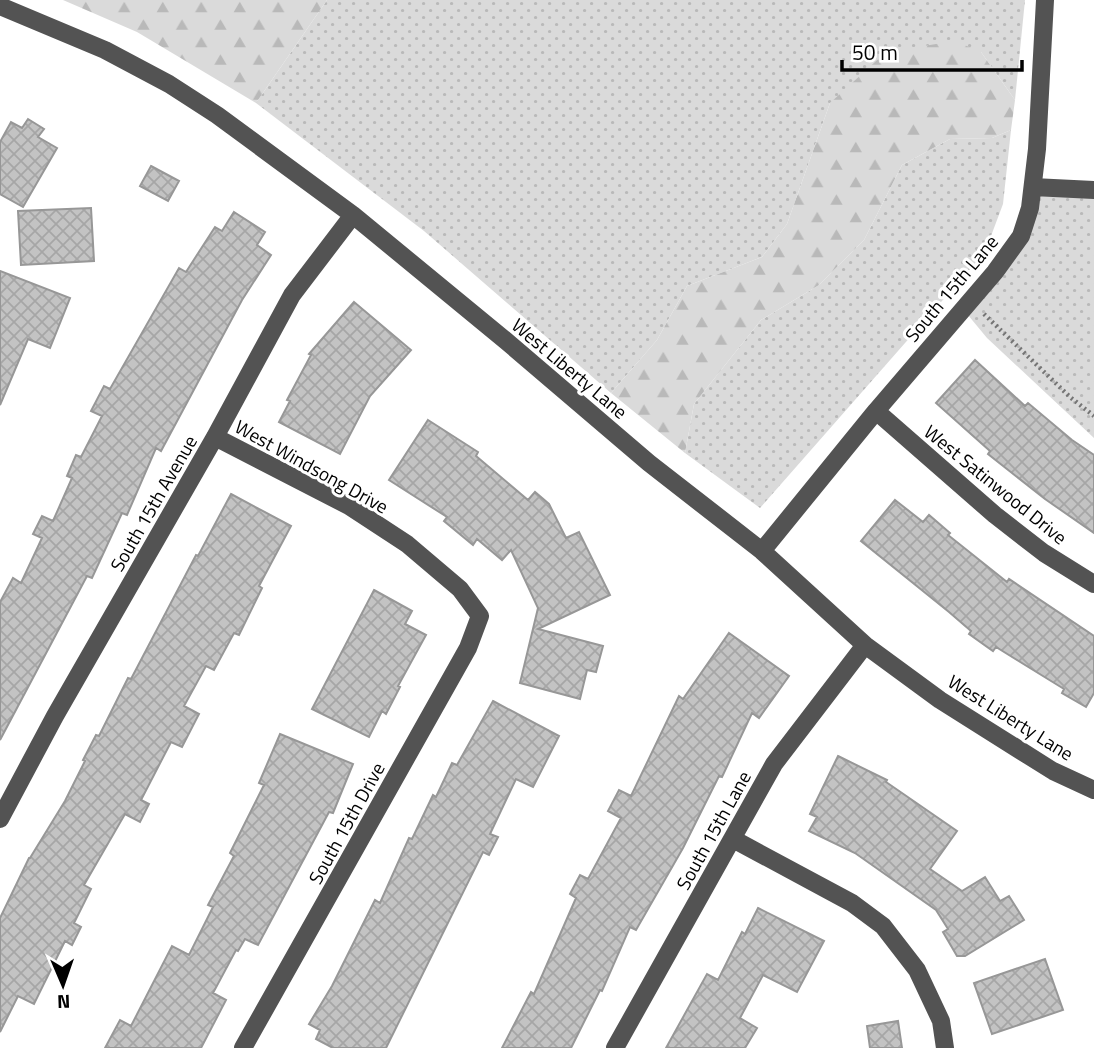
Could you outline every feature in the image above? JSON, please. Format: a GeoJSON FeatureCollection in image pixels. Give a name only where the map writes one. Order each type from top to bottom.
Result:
{"type":"FeatureCollection","features":[{"type":"Feature","properties":{"kind":"street","name":"South 15th Lane"},"geometry":{"type":"LineString","coordinates":[[762,551],[1021,236],[1030,208],[1037,149],[1045,0]]}},
{"type":"Feature","properties":{"kind":"street","name":"West Liberty Lane"},"geometry":{"type":"LineString","coordinates":[[0,6],[105,50],[169,84],[217,116],[353,215],[649,463],[762,551],[865,645],[940,700],[1053,771],[1094,790]]}},
{"type":"Feature","properties":{"kind":"street"},"geometry":{"type":"LineString","coordinates":[[1033,187],[1094,190]]}},
{"type":"Feature","properties":{"kind":"street","name":"South 15th Avenue"},"geometry":{"type":"LineString","coordinates":[[0,819],[292,295],[353,215]]}},
{"type":"Feature","properties":{"kind":"street","name":"West Satinwood Drive"},"geometry":{"type":"LineString","coordinates":[[876,411],[995,515],[1044,553],[1094,584]]}},
{"type":"Feature","properties":{"kind":"street","name":"West Windsong Drive"},"geometry":{"type":"LineString","coordinates":[[215,437],[349,506],[407,544],[460,589],[480,616]]}},
{"type":"Feature","properties":{"kind":"street","name":"South 15th Drive"},"geometry":{"type":"LineString","coordinates":[[243,1048],[468,648],[480,616]]}},
{"type":"Feature","properties":{"kind":"street","name":"South 15th Lane"},"geometry":{"type":"LineString","coordinates":[[615,1048],[774,764],[865,645]]}},
{"type":"Feature","properties":{"kind":"street"},"geometry":{"type":"LineString","coordinates":[[733,839],[852,903],[883,926],[917,970],[942,1021],[945,1048]]}},
{"type":"Feature","properties":{"kind":"path"},"geometry":{"type":"LineString","coordinates":[[970,300],[1094,416]]}},
{"type":"Feature","properties":{"kind":"green space"},"geometry":{"type":"Polygon","coordinates":[[[63,0],[327,0],[256,103],[137,32],[63,0]]]}},
{"type":"Feature","properties":{"kind":"green space"},"geometry":{"type":"Polygon","coordinates":[[[327,0],[1025,0],[1015,100],[981,52],[830,103],[787,224],[762,257],[687,286],[657,340],[611,393],[424,231],[256,103],[327,0]]]}},
{"type":"Feature","properties":{"kind":"green space"},"geometry":{"type":"Polygon","coordinates":[[[955,41],[981,52],[1015,100],[1011,130],[992,138],[950,139],[902,165],[864,240],[819,285],[761,320],[694,404],[685,453],[611,393],[657,340],[687,286],[762,257],[787,224],[830,103],[886,52],[955,41]]]}},
{"type":"Feature","properties":{"kind":"green space"},"geometry":{"type":"Polygon","coordinates":[[[1011,130],[1003,204],[985,252],[760,508],[685,453],[694,404],[761,320],[819,285],[864,240],[902,165],[950,139],[992,138],[1011,130]]]}},
{"type":"Feature","properties":{"kind":"green space"},"geometry":{"type":"Polygon","coordinates":[[[1033,187],[1094,190],[1094,438],[987,338],[963,309],[1021,236],[1033,187]]]}},
{"type":"Feature","properties":{"kind":"building"},"geometry":{"type":"Polygon","coordinates":[[[28,119],[44,129],[38,137],[57,148],[23,207],[0,194],[0,142],[11,122],[22,128],[28,119]]]}},
{"type":"Feature","properties":{"kind":"building"},"geometry":{"type":"Polygon","coordinates":[[[151,166],[179,181],[168,201],[140,186],[151,166]]]}},
{"type":"Feature","properties":{"kind":"building"},"geometry":{"type":"Polygon","coordinates":[[[91,208],[94,261],[21,265],[18,211],[91,208]]]}},
{"type":"Feature","properties":{"kind":"building"},"geometry":{"type":"Polygon","coordinates":[[[234,212],[265,232],[257,245],[271,255],[242,300],[161,451],[156,448],[127,515],[122,513],[92,578],[87,576],[0,740],[0,602],[13,578],[21,583],[42,538],[33,534],[42,516],[53,521],[72,478],[67,476],[76,455],[81,457],[102,416],[91,411],[104,386],[110,389],[179,268],[186,272],[215,227],[222,231],[234,212]]]}},
{"type":"Feature","properties":{"kind":"building"},"geometry":{"type":"Polygon","coordinates":[[[0,271],[70,298],[50,348],[28,339],[0,405],[0,271]]]}},
{"type":"Feature","properties":{"kind":"building"},"geometry":{"type":"Polygon","coordinates":[[[354,302],[411,350],[370,396],[340,454],[279,422],[290,401],[287,400],[311,355],[309,354],[354,302]]]}},
{"type":"Feature","properties":{"kind":"building"},"geometry":{"type":"Polygon","coordinates":[[[975,360],[1025,406],[1028,403],[1094,455],[1094,533],[988,454],[990,451],[936,403],[975,360]]]}},
{"type":"Feature","properties":{"kind":"building"},"geometry":{"type":"Polygon","coordinates":[[[428,420],[478,452],[476,456],[528,500],[535,492],[549,504],[566,538],[579,532],[610,595],[538,629],[603,646],[596,672],[587,670],[580,699],[520,683],[538,608],[511,550],[502,560],[477,539],[473,545],[444,521],[447,517],[389,480],[428,420]]]}},
{"type":"Feature","properties":{"kind":"building"},"geometry":{"type":"Polygon","coordinates":[[[231,494],[291,526],[259,586],[262,588],[239,635],[234,633],[214,670],[206,666],[184,706],[199,714],[182,747],[171,742],[141,800],[149,804],[140,822],[125,814],[84,885],[91,889],[74,923],[81,927],[72,945],[65,941],[34,1004],[18,996],[0,1032],[0,918],[29,858],[65,801],[96,735],[99,736],[128,678],[131,679],[231,494]]]}},
{"type":"Feature","properties":{"kind":"building"},"geometry":{"type":"Polygon","coordinates":[[[895,500],[923,522],[929,515],[950,533],[948,535],[1007,582],[1009,579],[1094,636],[1094,693],[1086,707],[1062,693],[1064,689],[996,647],[993,651],[969,634],[971,631],[949,612],[861,541],[895,500]]]}},
{"type":"Feature","properties":{"kind":"building"},"geometry":{"type":"Polygon","coordinates":[[[374,590],[412,611],[405,624],[426,635],[386,714],[382,711],[369,737],[312,709],[374,590]]]}},
{"type":"Feature","properties":{"kind":"building"},"geometry":{"type":"Polygon","coordinates":[[[729,633],[789,676],[759,718],[752,713],[722,777],[719,776],[683,848],[636,930],[630,927],[602,991],[600,990],[571,1048],[502,1048],[531,992],[534,994],[576,898],[570,894],[580,875],[588,879],[621,818],[608,811],[619,790],[631,796],[679,696],[683,699],[729,633]]]}},
{"type":"Feature","properties":{"kind":"building"},"geometry":{"type":"Polygon","coordinates":[[[493,701],[559,736],[533,787],[516,779],[490,834],[498,837],[489,855],[483,852],[386,1048],[333,1048],[316,1039],[320,1030],[309,1024],[332,986],[375,900],[380,903],[409,838],[412,839],[433,795],[436,797],[452,763],[457,765],[493,701]]]}},
{"type":"Feature","properties":{"kind":"building"},"geometry":{"type":"Polygon","coordinates":[[[280,734],[353,764],[333,813],[329,812],[258,945],[245,939],[238,951],[236,950],[213,993],[226,1000],[201,1048],[105,1048],[120,1020],[131,1026],[172,946],[189,955],[213,907],[208,905],[234,856],[230,853],[264,785],[259,783],[280,734]]]}},
{"type":"Feature","properties":{"kind":"building"},"geometry":{"type":"Polygon","coordinates":[[[838,756],[887,780],[886,782],[957,831],[930,869],[962,891],[985,877],[1000,901],[1009,896],[1024,920],[965,956],[957,956],[943,932],[948,929],[936,910],[855,853],[809,831],[817,817],[810,814],[838,756]]]}},
{"type":"Feature","properties":{"kind":"building"},"geometry":{"type":"Polygon","coordinates":[[[758,908],[824,941],[797,992],[763,975],[740,1018],[757,1028],[745,1048],[666,1048],[707,974],[718,980],[742,932],[745,934],[758,908]]]}},
{"type":"Feature","properties":{"kind":"building"},"geometry":{"type":"Polygon","coordinates":[[[1045,959],[1063,1010],[992,1034],[974,983],[1045,959]]]}},
{"type":"Feature","properties":{"kind":"building"},"geometry":{"type":"Polygon","coordinates":[[[898,1021],[902,1048],[870,1048],[867,1026],[898,1021]]]}}]}
